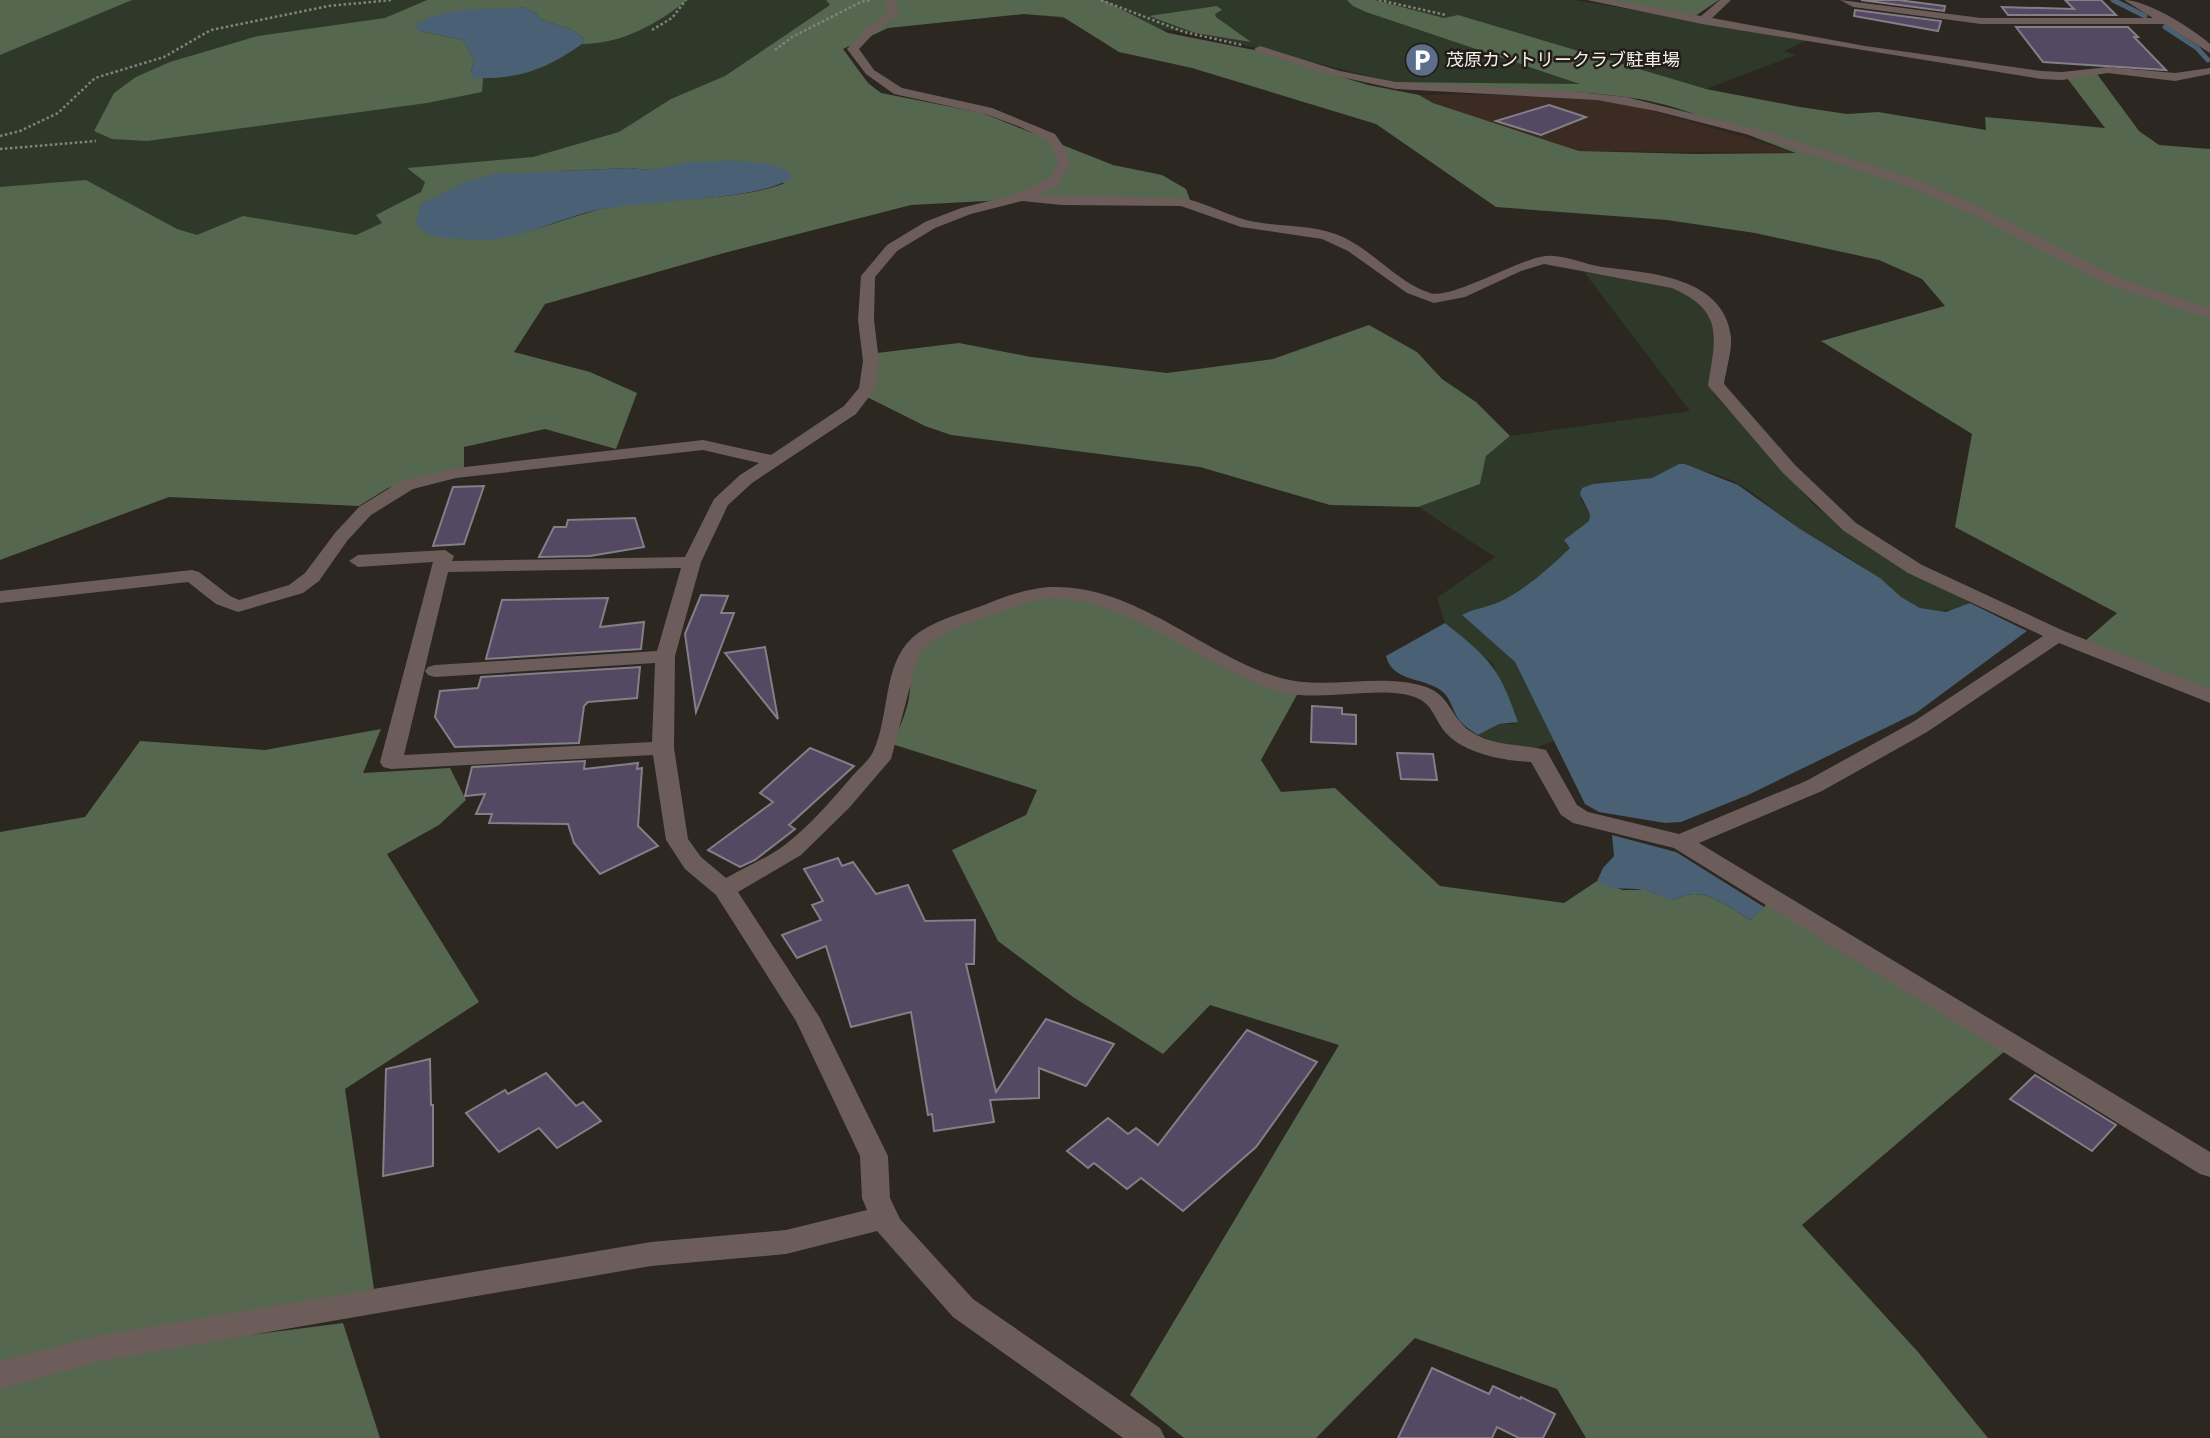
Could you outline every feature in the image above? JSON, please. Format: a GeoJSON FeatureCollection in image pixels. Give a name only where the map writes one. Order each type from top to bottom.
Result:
{"type":"FeatureCollection","features":[{"type":"Feature","properties":{"kind":"street"},"geometry":{"type":"LineString","coordinates":[[889,0],[894,14],[871,30],[853,50],[870,72],[898,91],[988,111],[1022,123],[1051,137],[1060,150],[1064,164],[1054,182],[1022,197],[947,217],[892,248],[867,276],[866,320],[871,362],[867,389],[850,410],[746,479],[720,503],[692,562],[665,656],[663,748],[677,840],[693,863],[724,889],[807,1018],[874,1156],[876,1198],[889,1227],[963,1308],[1149,1438]]}},
{"type":"Feature","properties":{"kind":"street"},"geometry":{"type":"LineString","coordinates":[[1592,0],[1980,68],[2062,76],[2108,70],[2175,77],[2210,71]]}},
{"type":"Feature","properties":{"kind":"street"},"geometry":{"type":"LineString","coordinates":[[1702,21],[1725,1],[1741,0]]}},
{"type":"Feature","properties":{"kind":"street"},"geometry":{"type":"LineString","coordinates":[[1845,0],[1853,4],[1903,12],[1981,21],[2166,21]]}},
{"type":"Feature","properties":{"kind":"street"},"geometry":{"type":"LineString","coordinates":[[2129,0],[2197,38],[2210,50]]}},
{"type":"Feature","properties":{"kind":"street"},"geometry":{"type":"LineString","coordinates":[[1260,49],[1382,84],[1413,88],[1597,96],[1653,106],[1749,132],[1848,161],[1945,196],[2097,274],[2210,314]]}},
{"type":"Feature","properties":{"kind":"street"},"geometry":{"type":"LineString","coordinates":[[1022,197],[1069,202],[1180,202],[1205,208],[1239,222],[1324,235],[1352,246],[1417,292],[1433,299],[1455,294],[1505,271],[1547,259],[1586,269],[1655,278],[1683,288],[1707,300],[1716,310],[1723,336],[1716,385],[1789,470],[1850,527],[1914,569],[2057,635],[2188,685],[2210,697]]}},
{"type":"Feature","properties":{"kind":"street"},"geometry":{"type":"LineString","coordinates":[[0,597],[192,576],[223,600],[238,606],[296,589],[312,577],[341,537],[365,511],[407,485],[456,473],[703,445],[774,461]]}},
{"type":"Feature","properties":{"kind":"street"},"geometry":{"type":"LineString","coordinates":[[358,561],[445,556],[391,762],[663,748]]}},
{"type":"Feature","properties":{"kind":"street"},"geometry":{"type":"LineString","coordinates":[[440,567],[692,562]]}},
{"type":"Feature","properties":{"kind":"street"},"geometry":{"type":"LineString","coordinates":[[724,889],[793,850],[841,803],[883,754],[908,656],[914,644],[957,622],[1004,604],[1050,593],[1088,597],[1111,604],[1207,653],[1283,687],[1309,692],[1347,692],[1386,687],[1410,690],[1433,698],[1454,730],[1478,743],[1525,757],[1538,755],[1569,810],[1581,818],[1681,842],[2210,1166]]}},
{"type":"Feature","properties":{"kind":"street"},"geometry":{"type":"LineString","coordinates":[[1681,842],[1825,779],[1920,727],[2057,635]]}},
{"type":"Feature","properties":{"kind":"street"},"geometry":{"type":"LineString","coordinates":[[435,671],[665,656]]}},
{"type":"Feature","properties":{"kind":"street"},"geometry":{"type":"LineString","coordinates":[[0,1375],[101,1348],[651,1254],[786,1242],[885,1217]]}},
{"type":"Feature","properties":{"kind":"path"},"geometry":{"type":"LineString","coordinates":[[0,136],[20,131],[58,113],[95,78],[164,57],[211,30],[329,6],[391,0]]}},
{"type":"Feature","properties":{"kind":"path"},"geometry":{"type":"LineString","coordinates":[[652,30],[672,18],[686,0]]}},
{"type":"Feature","properties":{"kind":"path"},"geometry":{"type":"LineString","coordinates":[[775,50],[792,37],[860,1],[870,0]]}},
{"type":"Feature","properties":{"kind":"path"},"geometry":{"type":"LineString","coordinates":[[1101,0],[1184,32],[1260,49]]}},
{"type":"Feature","properties":{"kind":"path"},"geometry":{"type":"LineString","coordinates":[[1379,0],[1447,15]]}},
{"type":"Feature","properties":{"kind":"path"},"geometry":{"type":"LineString","coordinates":[[0,149],[96,141]]}},
{"type":"Feature","properties":{"kind":"shaded area"},"geometry":{"type":"Polygon","coordinates":[[[1419,95],[1578,97],[1640,107],[1798,153],[1579,151],[1433,103],[1419,95]]]}},
{"type":"Feature","properties":{"kind":"green space"},"geometry":{"type":"Polygon","coordinates":[[[0,0],[1575,0],[1808,40],[1784,51],[1796,55],[1706,89],[1393,82],[1195,33],[1024,14],[888,28],[843,48],[486,248],[0,237],[0,0]]]}},
{"type":"Feature","properties":{"kind":"green space"},"geometry":{"type":"Polygon","coordinates":[[[0,0],[132,0],[0,55],[0,0]]]}},
{"type":"Feature","properties":{"kind":"green space"},"geometry":{"type":"Polygon","coordinates":[[[427,0],[687,0],[638,31],[597,43],[582,44],[584,38],[570,29],[539,19],[537,14],[523,7],[420,31],[463,40],[474,60],[471,71],[474,77],[483,78],[482,92],[427,103],[147,141],[112,139],[94,131],[114,93],[136,77],[170,62],[258,36],[385,18],[427,0]]]}},
{"type":"Feature","properties":{"kind":"green space"},"geometry":{"type":"Polygon","coordinates":[[[826,0],[1103,0],[1168,33],[1254,50],[1368,85],[1419,95],[1433,103],[1579,151],[1796,153],[1697,115],[1639,99],[1578,92],[1393,82],[1580,84],[1366,12],[1347,0],[1375,0],[1444,18],[1458,15],[1706,89],[1847,114],[1878,112],[1986,130],[1985,117],[2105,128],[2067,78],[2097,74],[2139,131],[2159,145],[2210,149],[2210,691],[2085,641],[2117,613],[1955,527],[1972,434],[1821,341],[1945,306],[1922,279],[1879,260],[1755,233],[1667,220],[1496,207],[1376,124],[1192,68],[1119,52],[1063,17],[1024,14],[888,28],[843,49],[868,83],[881,93],[982,113],[1113,165],[1162,175],[1186,189],[1190,200],[1040,198],[911,205],[724,253],[545,304],[514,352],[590,372],[637,393],[616,449],[545,429],[464,447],[464,467],[388,488],[359,506],[169,497],[0,560],[0,187],[86,180],[177,229],[197,235],[243,216],[356,235],[382,223],[376,215],[421,192],[425,182],[407,168],[533,157],[619,132],[671,99],[725,76],[830,5],[826,0]],[[629,168],[560,171],[481,240],[518,234],[589,212],[626,204],[726,196],[785,183],[629,168]]]}},
{"type":"Feature","properties":{"kind":"green space"},"geometry":{"type":"Polygon","coordinates":[[[1603,0],[1719,0],[1695,16],[1603,0]]]}},
{"type":"Feature","properties":{"kind":"green space"},"geometry":{"type":"Polygon","coordinates":[[[1217,6],[1222,10],[1215,14],[1216,17],[1251,42],[1195,33],[1149,16],[1217,6]]]}},
{"type":"Feature","properties":{"kind":"green space"},"geometry":{"type":"Polygon","coordinates":[[[1584,272],[1658,281],[1704,302],[1718,336],[1709,384],[1715,395],[1814,505],[1843,528],[1970,603],[1941,611],[1914,605],[1857,563],[1801,530],[1742,486],[1685,464],[1652,478],[1593,484],[1581,499],[1590,514],[1589,521],[1564,540],[1570,548],[1519,591],[1494,604],[1462,615],[1515,662],[1554,741],[1530,750],[1494,742],[1478,735],[1499,724],[1514,724],[1493,664],[1445,623],[1437,598],[1495,557],[1418,507],[1480,484],[1486,456],[1510,436],[1690,411],[1584,272]]]}},
{"type":"Feature","properties":{"kind":"green space"},"geometry":{"type":"Polygon","coordinates":[[[1369,325],[1417,352],[1442,379],[1476,402],[1510,436],[1486,456],[1480,484],[1418,507],[1330,505],[1200,467],[951,435],[925,426],[867,397],[877,353],[959,343],[1031,357],[1167,373],[1273,359],[1369,325]]]}},
{"type":"Feature","properties":{"kind":"green space"},"geometry":{"type":"Polygon","coordinates":[[[1054,596],[1083,599],[1116,609],[1298,693],[1261,760],[1281,792],[1335,788],[1440,886],[1564,903],[1597,881],[1623,890],[1646,890],[1675,900],[1685,895],[1704,895],[1714,898],[1750,920],[1768,903],[2006,1050],[1802,1225],[1918,1352],[1988,1438],[1586,1438],[1557,1389],[1415,1338],[1316,1438],[1184,1438],[1130,1395],[1339,1045],[1210,1005],[1163,1054],[1073,997],[998,941],[952,850],[1026,815],[1037,790],[892,744],[908,704],[915,660],[926,645],[940,635],[979,617],[1021,603],[1054,596]]]}},
{"type":"Feature","properties":{"kind":"green space"},"geometry":{"type":"Polygon","coordinates":[[[381,729],[363,773],[450,768],[466,800],[439,825],[387,854],[479,1002],[345,1089],[374,1289],[0,1365],[0,832],[85,817],[140,741],[265,750],[381,729]]]}},
{"type":"Feature","properties":{"kind":"green space"},"geometry":{"type":"Polygon","coordinates":[[[343,1323],[380,1438],[0,1438],[0,1385],[21,1376],[180,1344],[343,1323]]]}},
{"type":"Feature","properties":{"kind":"water"},"geometry":{"type":"Polygon","coordinates":[[[523,7],[537,14],[539,19],[570,29],[584,38],[582,44],[531,71],[505,77],[474,78],[471,71],[474,60],[463,40],[420,31],[414,26],[426,19],[452,12],[523,7]]]}},
{"type":"Feature","properties":{"kind":"water"},"geometry":{"type":"Polygon","coordinates":[[[739,161],[782,168],[792,177],[777,185],[727,196],[589,212],[522,234],[495,239],[439,237],[428,234],[416,224],[421,204],[466,182],[494,174],[629,168],[651,170],[689,162],[739,161]]]}},
{"type":"Feature","properties":{"kind":"water"},"geometry":{"type":"Polygon","coordinates":[[[1679,464],[1738,485],[1800,529],[1880,578],[1901,597],[1920,608],[1946,612],[1970,603],[2027,631],[1916,713],[1748,795],[1681,822],[1665,823],[1599,812],[1585,804],[1515,662],[1462,615],[1499,602],[1518,591],[1570,548],[1564,540],[1589,521],[1590,514],[1580,494],[1582,488],[1593,484],[1652,478],[1679,464]]]}},
{"type":"Feature","properties":{"kind":"water"},"geometry":{"type":"Polygon","coordinates":[[[1445,623],[1491,665],[1499,676],[1518,722],[1499,724],[1478,735],[1460,721],[1443,692],[1432,685],[1400,674],[1389,664],[1386,656],[1445,623]]]}},
{"type":"Feature","properties":{"kind":"water"},"geometry":{"type":"Polygon","coordinates":[[[1612,835],[1676,852],[1764,907],[1750,920],[1714,898],[1704,895],[1685,895],[1675,900],[1648,891],[1604,885],[1597,881],[1603,868],[1614,856],[1612,835]]]}},
{"type":"Feature","properties":{"kind":"building"},"geometry":{"type":"Polygon","coordinates":[[[1861,0],[1898,0],[1945,6],[1944,11],[1861,0]]]}},
{"type":"Feature","properties":{"kind":"building"},"geometry":{"type":"Polygon","coordinates":[[[2065,0],[2101,0],[2116,15],[2008,15],[2002,7],[2074,9],[2065,0]]]}},
{"type":"Feature","properties":{"kind":"building"},"geometry":{"type":"Polygon","coordinates":[[[1855,10],[1941,21],[1938,31],[1854,16],[1855,10]]]}},
{"type":"Feature","properties":{"kind":"building"},"geometry":{"type":"Polygon","coordinates":[[[2016,27],[2128,27],[2138,37],[2134,37],[2166,70],[2043,62],[2016,27]]]}},
{"type":"Feature","properties":{"kind":"building"},"geometry":{"type":"Polygon","coordinates":[[[1549,105],[1586,117],[1541,135],[1496,121],[1549,105]]]}},
{"type":"Feature","properties":{"kind":"building"},"geometry":{"type":"Polygon","coordinates":[[[484,486],[464,544],[433,546],[453,487],[484,486]]]}},
{"type":"Feature","properties":{"kind":"building"},"geometry":{"type":"Polygon","coordinates":[[[635,518],[644,547],[590,556],[539,557],[554,527],[566,527],[568,520],[635,518]]]}},
{"type":"Feature","properties":{"kind":"building"},"geometry":{"type":"Polygon","coordinates":[[[701,595],[728,596],[721,613],[734,613],[696,712],[685,634],[701,595]]]}},
{"type":"Feature","properties":{"kind":"building"},"geometry":{"type":"Polygon","coordinates":[[[608,598],[600,627],[644,622],[641,649],[486,659],[502,600],[608,598]]]}},
{"type":"Feature","properties":{"kind":"building"},"geometry":{"type":"Polygon","coordinates":[[[765,647],[778,719],[725,653],[765,647]]]}},
{"type":"Feature","properties":{"kind":"building"},"geometry":{"type":"Polygon","coordinates":[[[640,667],[637,698],[588,702],[584,706],[579,743],[455,747],[435,717],[440,691],[478,688],[481,677],[640,667]]]}},
{"type":"Feature","properties":{"kind":"building"},"geometry":{"type":"Polygon","coordinates":[[[1312,706],[1342,708],[1342,714],[1356,715],[1356,744],[1311,742],[1312,706]]]}},
{"type":"Feature","properties":{"kind":"building"},"geometry":{"type":"Polygon","coordinates":[[[810,748],[854,766],[789,825],[795,829],[755,860],[740,867],[708,850],[773,802],[760,793],[810,748]]]}},
{"type":"Feature","properties":{"kind":"building"},"geometry":{"type":"Polygon","coordinates":[[[1397,753],[1433,754],[1437,780],[1401,779],[1397,753]]]}},
{"type":"Feature","properties":{"kind":"building"},"geometry":{"type":"Polygon","coordinates":[[[585,761],[584,769],[638,763],[637,769],[642,768],[638,826],[658,846],[600,874],[574,843],[568,824],[489,823],[492,814],[476,814],[485,794],[465,796],[472,767],[585,761]]]}},
{"type":"Feature","properties":{"kind":"building"},"geometry":{"type":"Polygon","coordinates":[[[838,858],[842,866],[853,862],[876,894],[908,885],[925,921],[975,920],[974,964],[966,964],[996,1092],[1046,1019],[1114,1044],[1086,1086],[1039,1068],[1039,1098],[990,1100],[994,1122],[934,1131],[932,1114],[928,1115],[911,1012],[851,1027],[826,946],[797,958],[782,935],[821,920],[812,905],[823,901],[804,869],[838,858]]]}},
{"type":"Feature","properties":{"kind":"building"},"geometry":{"type":"Polygon","coordinates":[[[1247,1030],[1317,1062],[1256,1147],[1183,1211],[1141,1178],[1127,1189],[1094,1163],[1088,1168],[1067,1151],[1108,1118],[1128,1134],[1136,1128],[1158,1145],[1247,1030]]]}},
{"type":"Feature","properties":{"kind":"building"},"geometry":{"type":"Polygon","coordinates":[[[430,1059],[433,1166],[383,1176],[386,1069],[430,1059]]]}},
{"type":"Feature","properties":{"kind":"building"},"geometry":{"type":"Polygon","coordinates":[[[546,1073],[576,1106],[583,1102],[601,1121],[557,1148],[539,1128],[499,1152],[466,1113],[505,1090],[508,1094],[546,1073]]]}},
{"type":"Feature","properties":{"kind":"building"},"geometry":{"type":"Polygon","coordinates":[[[2035,1075],[2116,1125],[2092,1151],[2010,1099],[2035,1075]]]}},
{"type":"Feature","properties":{"kind":"building"},"geometry":{"type":"Polygon","coordinates":[[[1432,1368],[1489,1394],[1493,1386],[1555,1414],[1543,1438],[1519,1438],[1497,1427],[1492,1438],[1398,1438],[1432,1368]]]}},
{"type":"Feature","properties":{"kind":"waterway"},"geometry":{"type":"LineString","coordinates":[[2113,0],[2145,16]]}},
{"type":"Feature","properties":{"kind":"waterway"},"geometry":{"type":"LineString","coordinates":[[2165,27],[2197,48],[2208,60]]}},
{"type":"Feature","properties":{"kind":"place","name":"茂原カントリークラブ駐車場"},"geometry":{"type":"Point","coordinates":[1422,60]}}]}
